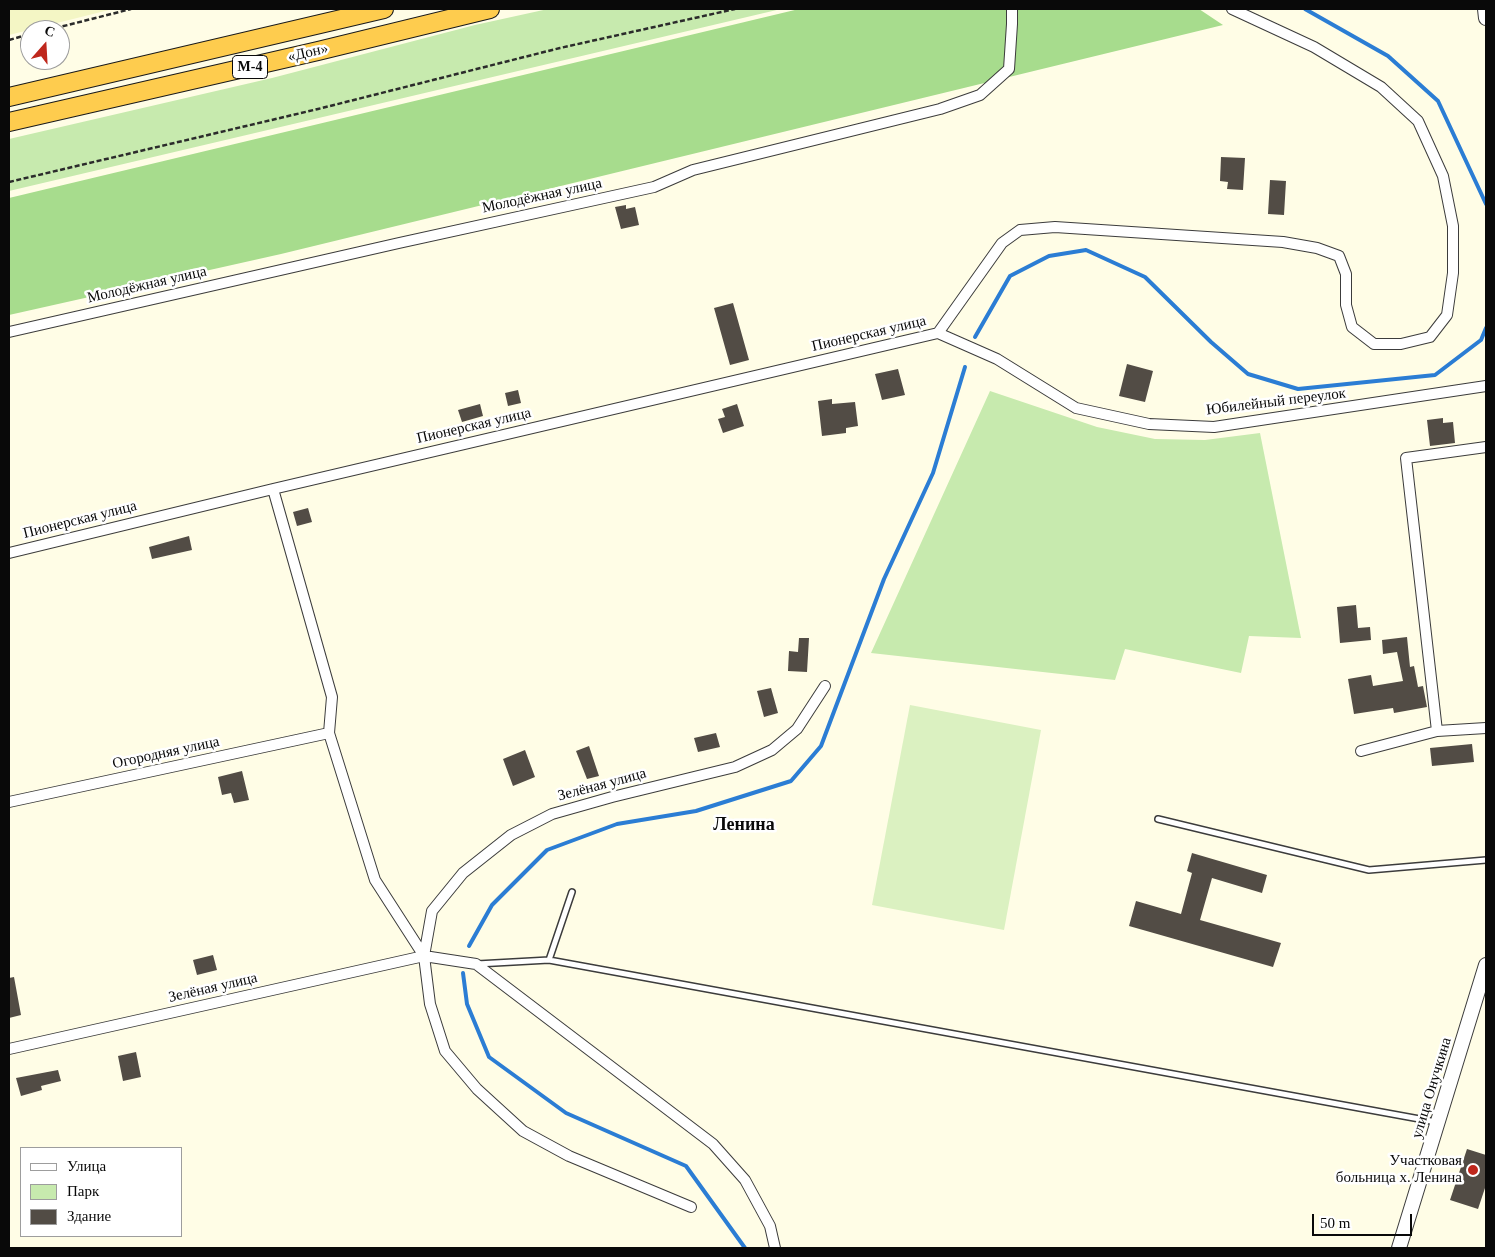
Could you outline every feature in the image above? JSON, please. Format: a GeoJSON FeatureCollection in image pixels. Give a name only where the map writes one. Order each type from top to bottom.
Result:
{"type":"FeatureCollection","features":[{"type":"Feature","properties":{"kind":"highway","name":"«Дон»"},"geometry":{"type":"LineString","coordinates":[[9,98],[384,9]]}},
{"type":"Feature","properties":{"kind":"highway","name":"«Дон»"},"geometry":{"type":"LineString","coordinates":[[9,122],[318,51],[490,9]]}},
{"type":"Feature","properties":{"kind":"street","name":"Молодёжная улица"},"geometry":{"type":"LineString","coordinates":[[9,332],[654,187],[693,170],[940,110],[980,95],[1009,69],[1012,9]]}},
{"type":"Feature","properties":{"kind":"street","name":"Пионерская улица"},"geometry":{"type":"LineString","coordinates":[[9,553],[938,333],[1002,242],[1020,230],[1055,227],[1283,242],[1318,248],[1339,256],[1346,274],[1346,305],[1352,327],[1374,344],[1401,344],[1430,337],[1447,315],[1453,273],[1453,226],[1443,176],[1418,121],[1381,87],[1314,47],[1232,9]]}},
{"type":"Feature","properties":{"kind":"street"},"geometry":{"type":"LineString","coordinates":[[1485,9],[1486,18]]}},
{"type":"Feature","properties":{"kind":"street","name":"Юбилейный переулок"},"geometry":{"type":"LineString","coordinates":[[938,333],[997,359],[1076,408],[1149,424],[1214,427],[1486,386]]}},
{"type":"Feature","properties":{"kind":"street"},"geometry":{"type":"LineString","coordinates":[[1437,731],[1406,458],[1486,447]]}},
{"type":"Feature","properties":{"kind":"street"},"geometry":{"type":"LineString","coordinates":[[273,489],[332,697],[329,733],[375,880],[424,956]]}},
{"type":"Feature","properties":{"kind":"street","name":"Зелёная улица"},"geometry":{"type":"LineString","coordinates":[[691,1207],[569,1156],[523,1131],[477,1089],[445,1051],[430,1004],[424,956],[432,911],[463,873],[511,835],[552,814],[612,797],[735,767],[772,750],[797,729],[825,686]]}},
{"type":"Feature","properties":{"kind":"street"},"geometry":{"type":"LineString","coordinates":[[1360,751],[1437,731],[1486,728]]}},
{"type":"Feature","properties":{"kind":"street","name":"Огородняя улица"},"geometry":{"type":"LineString","coordinates":[[9,802],[329,733]]}},
{"type":"Feature","properties":{"kind":"street","name":"Зелёная улица"},"geometry":{"type":"LineString","coordinates":[[9,1049],[424,956],[476,964],[713,1144],[745,1180],[770,1226],[776,1248]]}},
{"type":"Feature","properties":{"kind":"street","name":"улица Онучкина"},"geometry":{"type":"LineString","coordinates":[[1399,1248],[1486,966]]}},
{"type":"Feature","properties":{"kind":"lane"},"geometry":{"type":"LineString","coordinates":[[1158,820],[1369,870],[1486,860]]}},
{"type":"Feature","properties":{"kind":"lane"},"geometry":{"type":"LineString","coordinates":[[549,960],[572,892]]}},
{"type":"Feature","properties":{"kind":"lane"},"geometry":{"type":"LineString","coordinates":[[476,964],[549,960],[1439,1122]]}},
{"type":"Feature","properties":{"kind":"path"},"geometry":{"type":"LineString","coordinates":[[70,24],[131,9]]}},
{"type":"Feature","properties":{"kind":"path"},"geometry":{"type":"LineString","coordinates":[[9,182],[318,109],[560,48],[735,9]]}},
{"type":"Feature","properties":{"kind":"green space"},"geometry":{"type":"Polygon","coordinates":[[[9,9],[113,9],[69,20],[20,20],[20,32],[9,35],[9,9]]]}},
{"type":"Feature","properties":{"kind":"green space"},"geometry":{"type":"Polygon","coordinates":[[[548,9],[781,9],[9,191],[9,139],[272,78],[475,25],[548,9]]]}},
{"type":"Feature","properties":{"kind":"green space"},"geometry":{"type":"Polygon","coordinates":[[[799,9],[1199,9],[1223,25],[281,254],[9,315],[9,198],[799,9]]]}},
{"type":"Feature","properties":{"kind":"green space"},"geometry":{"type":"Polygon","coordinates":[[[990,391],[1097,427],[1155,439],[1205,440],[1260,433],[1301,638],[1249,636],[1241,673],[1125,649],[1115,680],[871,653],[990,391]]]}},
{"type":"Feature","properties":{"kind":"green space"},"geometry":{"type":"Polygon","coordinates":[[[910,705],[1041,730],[1004,930],[872,905],[910,705]]]}},
{"type":"Feature","properties":{"kind":"building"},"geometry":{"type":"Polygon","coordinates":[[[1221,157],[1245,158],[1243,190],[1227,189],[1228,182],[1220,181],[1221,157]]]}},
{"type":"Feature","properties":{"kind":"building"},"geometry":{"type":"Polygon","coordinates":[[[1270,180],[1286,181],[1284,215],[1268,214],[1270,180]]]}},
{"type":"Feature","properties":{"kind":"building"},"geometry":{"type":"Polygon","coordinates":[[[626,205],[626,209],[635,207],[639,225],[621,229],[615,207],[626,205]]]}},
{"type":"Feature","properties":{"kind":"building"},"geometry":{"type":"Polygon","coordinates":[[[733,303],[749,360],[730,365],[714,308],[733,303]]]}},
{"type":"Feature","properties":{"kind":"building"},"geometry":{"type":"Polygon","coordinates":[[[1127,364],[1153,371],[1145,402],[1119,396],[1127,364]]]}},
{"type":"Feature","properties":{"kind":"building"},"geometry":{"type":"Polygon","coordinates":[[[898,369],[905,395],[882,400],[875,374],[898,369]]]}},
{"type":"Feature","properties":{"kind":"building"},"geometry":{"type":"Polygon","coordinates":[[[518,390],[521,403],[508,406],[505,393],[518,390]]]}},
{"type":"Feature","properties":{"kind":"building"},"geometry":{"type":"Polygon","coordinates":[[[832,399],[832,404],[855,402],[858,426],[846,428],[846,433],[822,436],[818,401],[832,399]]]}},
{"type":"Feature","properties":{"kind":"building"},"geometry":{"type":"Polygon","coordinates":[[[480,404],[483,416],[462,422],[458,410],[480,404]]]}},
{"type":"Feature","properties":{"kind":"building"},"geometry":{"type":"Polygon","coordinates":[[[737,404],[744,426],[723,433],[718,419],[725,417],[722,409],[737,404]]]}},
{"type":"Feature","properties":{"kind":"building"},"geometry":{"type":"Polygon","coordinates":[[[1443,418],[1443,423],[1453,422],[1455,443],[1430,446],[1427,420],[1443,418]]]}},
{"type":"Feature","properties":{"kind":"building"},"geometry":{"type":"Polygon","coordinates":[[[308,508],[312,522],[297,526],[293,512],[308,508]]]}},
{"type":"Feature","properties":{"kind":"building"},"geometry":{"type":"Polygon","coordinates":[[[189,536],[192,550],[152,559],[149,547],[189,536]]]}},
{"type":"Feature","properties":{"kind":"building"},"geometry":{"type":"Polygon","coordinates":[[[1356,605],[1358,628],[1370,627],[1371,640],[1340,643],[1337,607],[1356,605]]]}},
{"type":"Feature","properties":{"kind":"building"},"geometry":{"type":"Polygon","coordinates":[[[1407,637],[1410,667],[1414,666],[1418,687],[1423,686],[1427,707],[1394,713],[1393,708],[1354,714],[1348,679],[1371,675],[1373,686],[1403,681],[1397,652],[1383,654],[1382,640],[1407,637]]]}},
{"type":"Feature","properties":{"kind":"building"},"geometry":{"type":"Polygon","coordinates":[[[799,638],[809,638],[807,672],[788,671],[789,651],[798,652],[799,638]]]}},
{"type":"Feature","properties":{"kind":"building"},"geometry":{"type":"Polygon","coordinates":[[[771,688],[778,713],[764,717],[757,691],[771,688]]]}},
{"type":"Feature","properties":{"kind":"building"},"geometry":{"type":"Polygon","coordinates":[[[716,733],[720,747],[698,752],[694,738],[716,733]]]}},
{"type":"Feature","properties":{"kind":"building"},"geometry":{"type":"Polygon","coordinates":[[[1472,744],[1474,762],[1432,766],[1430,748],[1472,744]]]}},
{"type":"Feature","properties":{"kind":"building"},"geometry":{"type":"Polygon","coordinates":[[[589,746],[599,776],[587,779],[576,751],[589,746]]]}},
{"type":"Feature","properties":{"kind":"building"},"geometry":{"type":"Polygon","coordinates":[[[525,750],[535,777],[513,786],[503,759],[525,750]]]}},
{"type":"Feature","properties":{"kind":"building"},"geometry":{"type":"Polygon","coordinates":[[[242,771],[249,800],[234,803],[231,793],[222,795],[218,777],[242,771]]]}},
{"type":"Feature","properties":{"kind":"building"},"geometry":{"type":"Polygon","coordinates":[[[1192,853],[1267,875],[1262,893],[1212,878],[1200,920],[1281,943],[1273,967],[1129,926],[1136,901],[1181,914],[1192,873],[1187,871],[1192,853]]]}},
{"type":"Feature","properties":{"kind":"building"},"geometry":{"type":"Polygon","coordinates":[[[213,955],[217,970],[197,975],[193,960],[213,955]]]}},
{"type":"Feature","properties":{"kind":"building"},"geometry":{"type":"Polygon","coordinates":[[[14,977],[21,1015],[9,1018],[9,978],[14,977]]]}},
{"type":"Feature","properties":{"kind":"building"},"geometry":{"type":"Polygon","coordinates":[[[136,1052],[141,1077],[123,1081],[118,1056],[136,1052]]]}},
{"type":"Feature","properties":{"kind":"building"},"geometry":{"type":"Polygon","coordinates":[[[58,1070],[61,1081],[41,1086],[42,1090],[21,1096],[16,1078],[58,1070]]]}},
{"type":"Feature","properties":{"kind":"building","name":"Участковая больница х. Ленина"},"geometry":{"type":"Polygon","coordinates":[[[1467,1149],[1486,1155],[1486,1185],[1478,1209],[1450,1200],[1467,1149]]]}},
{"type":"Feature","properties":{"kind":"waterway"},"geometry":{"type":"LineString","coordinates":[[1305,9],[1388,56],[1438,101],[1486,204]]}},
{"type":"Feature","properties":{"kind":"waterway"},"geometry":{"type":"LineString","coordinates":[[975,337],[1010,276],[1049,256],[1086,250],[1145,277],[1211,342],[1248,374],[1298,389],[1435,375],[1481,340],[1486,328]]}},
{"type":"Feature","properties":{"kind":"waterway"},"geometry":{"type":"LineString","coordinates":[[469,946],[492,905],[547,850],[617,824],[696,811],[791,781],[821,746],[884,579],[933,473],[965,367]]}},
{"type":"Feature","properties":{"kind":"waterway"},"geometry":{"type":"LineString","coordinates":[[463,973],[467,1004],[489,1057],[566,1113],[686,1166],[745,1248]]}},
{"type":"Feature","properties":{"kind":"place","name":"Участковая больница х. Ленина"},"geometry":{"type":"Point","coordinates":[1473,1170]}},
{"type":"Feature","properties":{"kind":"district","name":"Ленина"},"geometry":{"type":"Point","coordinates":[744,825]}}]}
